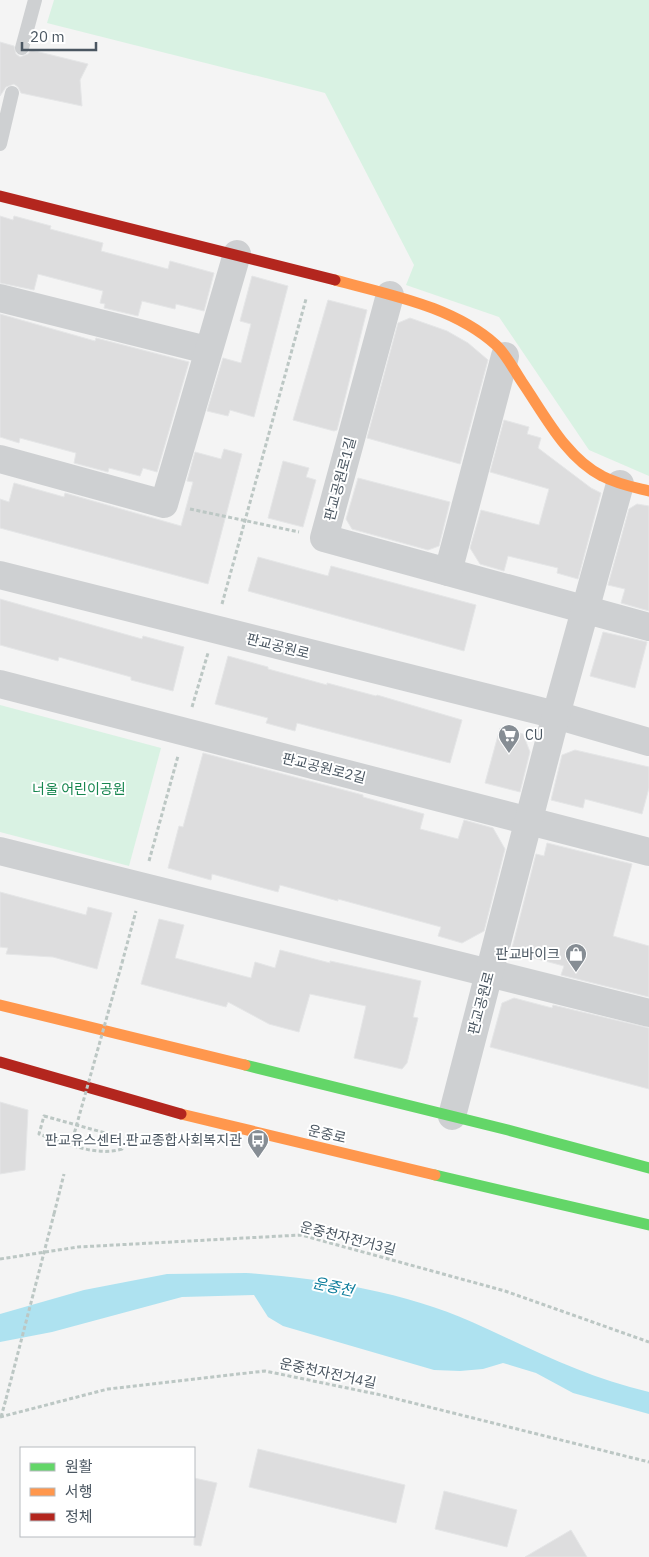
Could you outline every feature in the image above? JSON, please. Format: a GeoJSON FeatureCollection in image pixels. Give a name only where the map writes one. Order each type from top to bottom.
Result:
{"type":"FeatureCollection","features":[{"type":"Feature","properties":{"kind":"main road"},"geometry":{"type":"LineString","coordinates":[[0,196],[313,274],[390,295],[452,316],[477,330],[506,356],[564,442],[582,462],[601,476],[620,484],[649,491]]}},
{"type":"Feature","properties":{"kind":"main road"},"geometry":{"type":"LineString","coordinates":[[0,1005],[452,1116],[649,1168]]}},
{"type":"Feature","properties":{"kind":"main road","name":"운중로"},"geometry":{"type":"LineString","coordinates":[[0,1062],[205,1121],[649,1225]]}},
{"type":"Feature","properties":{"kind":"street"},"geometry":{"type":"LineString","coordinates":[[0,460],[164,504],[207,350],[237,254]]}},
{"type":"Feature","properties":{"kind":"street","name":"판교공원로1길"},"geometry":{"type":"LineString","coordinates":[[390,295],[324,538],[649,627]]}},
{"type":"Feature","properties":{"kind":"street"},"geometry":{"type":"LineString","coordinates":[[0,298],[207,350]]}},
{"type":"Feature","properties":{"kind":"street"},"geometry":{"type":"LineString","coordinates":[[448,572],[506,356]]}},
{"type":"Feature","properties":{"kind":"street","name":"판교공원로"},"geometry":{"type":"LineString","coordinates":[[452,1116],[528,820],[620,484]]}},
{"type":"Feature","properties":{"kind":"street","name":"판교공원로"},"geometry":{"type":"LineString","coordinates":[[0,576],[556,715],[649,742]]}},
{"type":"Feature","properties":{"kind":"street","name":"판교공원로2길"},"geometry":{"type":"LineString","coordinates":[[0,684],[649,852]]}},
{"type":"Feature","properties":{"kind":"street"},"geometry":{"type":"LineString","coordinates":[[0,851],[649,1013]]}},
{"type":"Feature","properties":{"kind":"lane"},"geometry":{"type":"LineString","coordinates":[[22,48],[35,0]]}},
{"type":"Feature","properties":{"kind":"lane"},"geometry":{"type":"LineString","coordinates":[[0,144],[12,92]]}},
{"type":"Feature","properties":{"kind":"path"},"geometry":{"type":"LineString","coordinates":[[71,1145],[313,274]]}},
{"type":"Feature","properties":{"kind":"path"},"geometry":{"type":"LineString","coordinates":[[164,504],[324,538]]}},
{"type":"Feature","properties":{"kind":"path"},"geometry":{"type":"LineString","coordinates":[[44,1116],[120,1137],[122,1149],[109,1153],[71,1145],[39,1134],[44,1116]]}},
{"type":"Feature","properties":{"kind":"path"},"geometry":{"type":"LineString","coordinates":[[1,1417],[64,1174]]}},
{"type":"Feature","properties":{"kind":"path","name":"운중천자전거3길"},"geometry":{"type":"LineString","coordinates":[[0,1259],[78,1247],[301,1235],[505,1291],[649,1342]]}},
{"type":"Feature","properties":{"kind":"path","name":"운중천자전거4길"},"geometry":{"type":"LineString","coordinates":[[1,1417],[108,1389],[265,1371],[381,1395],[649,1462]]}},
{"type":"Feature","properties":{"kind":"green space"},"geometry":{"type":"Polygon","coordinates":[[[54,0],[649,0],[649,476],[589,450],[499,317],[406,285],[414,265],[325,93],[47,23],[54,0]]]}},
{"type":"Feature","properties":{"kind":"green space","name":"너울 어린이공원"},"geometry":{"type":"Polygon","coordinates":[[[0,705],[161,748],[129,866],[0,832],[0,705]]]}},
{"type":"Feature","properties":{"kind":"water","name":"운중천"},"geometry":{"type":"Polygon","coordinates":[[[246,1273],[274,1275],[361,1288],[419,1302],[446,1311],[602,1379],[649,1392],[649,1414],[573,1393],[536,1373],[503,1363],[483,1369],[460,1371],[434,1370],[283,1326],[268,1317],[254,1295],[182,1297],[52,1332],[0,1342],[0,1314],[84,1290],[167,1274],[246,1273]]]}},
{"type":"Feature","properties":{"kind":"building"},"geometry":{"type":"Polygon","coordinates":[[[0,42],[14,46],[16,54],[20,57],[28,54],[31,50],[88,64],[80,80],[82,106],[21,93],[14,84],[6,87],[0,96],[0,42]]]}},
{"type":"Feature","properties":{"kind":"building"},"geometry":{"type":"Polygon","coordinates":[[[0,216],[13,220],[14,216],[51,226],[50,229],[103,243],[101,251],[168,269],[170,261],[214,273],[204,311],[176,304],[175,309],[142,301],[138,316],[104,308],[105,304],[100,303],[103,291],[38,274],[34,290],[0,283],[0,216]]]}},
{"type":"Feature","properties":{"kind":"building"},"geometry":{"type":"Polygon","coordinates":[[[252,276],[288,286],[254,417],[230,410],[228,416],[207,411],[223,358],[241,363],[251,324],[240,321],[252,276]]]}},
{"type":"Feature","properties":{"kind":"building"},"geometry":{"type":"Polygon","coordinates":[[[328,300],[367,310],[337,430],[334,431],[293,420],[328,300]]]}},
{"type":"Feature","properties":{"kind":"building"},"geometry":{"type":"Polygon","coordinates":[[[0,314],[95,341],[96,338],[189,362],[157,472],[143,468],[140,476],[109,468],[108,472],[74,463],[76,453],[20,438],[19,443],[0,437],[0,314]]]}},
{"type":"Feature","properties":{"kind":"building"},"geometry":{"type":"Polygon","coordinates":[[[410,318],[447,331],[468,343],[488,360],[460,464],[367,438],[398,323],[410,318]]]}},
{"type":"Feature","properties":{"kind":"building"},"geometry":{"type":"Polygon","coordinates":[[[504,420],[529,427],[527,434],[541,438],[538,448],[591,488],[601,493],[578,579],[557,573],[558,568],[508,556],[504,571],[480,564],[470,548],[481,510],[539,525],[549,489],[490,472],[504,420]]]}},
{"type":"Feature","properties":{"kind":"building"},"geometry":{"type":"Polygon","coordinates":[[[224,449],[242,454],[208,584],[0,528],[0,499],[9,502],[14,483],[64,497],[65,493],[181,526],[193,482],[187,481],[195,452],[221,459],[224,449]]]}},
{"type":"Feature","properties":{"kind":"building"},"geometry":{"type":"Polygon","coordinates":[[[283,461],[309,468],[306,477],[316,480],[303,527],[268,518],[283,461]]]}},
{"type":"Feature","properties":{"kind":"building"},"geometry":{"type":"Polygon","coordinates":[[[358,478],[450,502],[439,546],[428,550],[352,529],[346,519],[358,478]]]}},
{"type":"Feature","properties":{"kind":"building"},"geometry":{"type":"Polygon","coordinates":[[[637,504],[649,506],[649,611],[621,603],[625,589],[608,585],[629,509],[637,504]]]}},
{"type":"Feature","properties":{"kind":"building"},"geometry":{"type":"Polygon","coordinates":[[[258,557],[328,576],[331,566],[476,605],[464,651],[248,591],[258,557]]]}},
{"type":"Feature","properties":{"kind":"building"},"geometry":{"type":"Polygon","coordinates":[[[0,599],[142,639],[143,636],[184,647],[173,691],[59,657],[58,661],[0,645],[0,599]]]}},
{"type":"Feature","properties":{"kind":"building"},"geometry":{"type":"Polygon","coordinates":[[[603,632],[647,642],[635,688],[590,676],[603,632]]]}},
{"type":"Feature","properties":{"kind":"building"},"geometry":{"type":"Polygon","coordinates":[[[228,656],[268,667],[268,669],[327,685],[327,683],[377,695],[462,720],[450,763],[297,723],[295,731],[266,723],[268,718],[215,704],[228,656]]]}},
{"type":"Feature","properties":{"kind":"building"},"geometry":{"type":"Polygon","coordinates":[[[500,728],[523,734],[530,752],[520,792],[485,783],[500,728]]]}},
{"type":"Feature","properties":{"kind":"building"},"geometry":{"type":"Polygon","coordinates":[[[575,750],[649,767],[649,788],[642,814],[585,799],[583,808],[551,800],[562,755],[575,750]]]}},
{"type":"Feature","properties":{"kind":"building"},"geometry":{"type":"Polygon","coordinates":[[[203,753],[363,795],[363,797],[424,814],[420,829],[458,839],[464,820],[493,828],[505,849],[484,931],[462,943],[438,936],[441,927],[338,899],[338,901],[280,885],[278,892],[212,874],[211,880],[168,868],[179,826],[183,827],[203,753]]]}},
{"type":"Feature","properties":{"kind":"building"},"geometry":{"type":"Polygon","coordinates":[[[547,843],[632,864],[613,936],[649,946],[649,997],[561,975],[564,966],[511,952],[536,854],[544,856],[547,843]]]}},
{"type":"Feature","properties":{"kind":"building"},"geometry":{"type":"Polygon","coordinates":[[[0,892],[86,915],[88,907],[112,913],[97,969],[53,957],[6,954],[8,948],[0,947],[0,892]]]}},
{"type":"Feature","properties":{"kind":"building"},"geometry":{"type":"Polygon","coordinates":[[[159,919],[184,925],[175,958],[251,978],[255,962],[275,968],[280,950],[330,963],[330,961],[421,981],[413,1017],[418,1018],[407,1063],[402,1069],[354,1058],[366,1006],[310,994],[299,1032],[269,1024],[228,1002],[226,1007],[141,984],[159,919]]]}},
{"type":"Feature","properties":{"kind":"building"},"geometry":{"type":"Polygon","coordinates":[[[514,998],[552,1008],[553,1005],[649,1028],[649,1089],[490,1047],[502,1003],[514,998]]]}},
{"type":"Feature","properties":{"kind":"building"},"geometry":{"type":"Polygon","coordinates":[[[0,1102],[28,1110],[25,1170],[0,1174],[0,1102]]]}},
{"type":"Feature","properties":{"kind":"building"},"geometry":{"type":"Polygon","coordinates":[[[258,1449],[405,1485],[396,1523],[249,1487],[258,1449]]]}},
{"type":"Feature","properties":{"kind":"building"},"geometry":{"type":"Polygon","coordinates":[[[195,1478],[217,1483],[201,1546],[194,1545],[195,1478]]]}},
{"type":"Feature","properties":{"kind":"building"},"geometry":{"type":"Polygon","coordinates":[[[444,1491],[517,1510],[507,1547],[435,1529],[444,1491]]]}},
{"type":"Feature","properties":{"kind":"building"},"geometry":{"type":"Polygon","coordinates":[[[571,1530],[587,1557],[525,1557],[571,1530]]]}},
{"type":"Feature","properties":{"kind":"traffic: fast"},"geometry":{"type":"LineString","coordinates":[[245,1065],[508,1130],[649,1168]]}},
{"type":"Feature","properties":{"kind":"traffic: fast"},"geometry":{"type":"LineString","coordinates":[[435,1175],[649,1225]]}},
{"type":"Feature","properties":{"kind":"traffic: slow"},"geometry":{"type":"LineString","coordinates":[[335,280],[398,297],[440,311],[460,320],[479,332],[503,353],[547,421],[577,458],[589,468],[608,479],[649,491]]}},
{"type":"Feature","properties":{"kind":"traffic: slow"},"geometry":{"type":"LineString","coordinates":[[0,1005],[245,1065]]}},
{"type":"Feature","properties":{"kind":"traffic: slow"},"geometry":{"type":"LineString","coordinates":[[181,1114],[435,1175]]}},
{"type":"Feature","properties":{"kind":"traffic: jam"},"geometry":{"type":"LineString","coordinates":[[0,196],[335,280]]}},
{"type":"Feature","properties":{"kind":"traffic: jam"},"geometry":{"type":"LineString","coordinates":[[0,1062],[181,1114]]}},
{"type":"Feature","properties":{"kind":"place","name":"CU"},"geometry":{"type":"Point","coordinates":[509,754]}},
{"type":"Feature","properties":{"kind":"place","name":"판교바이크"},"geometry":{"type":"Point","coordinates":[576,973]}},
{"type":"Feature","properties":{"kind":"place","name":"판교유스센터.판교종합사회복지관"},"geometry":{"type":"Point","coordinates":[258,1159]}}]}
